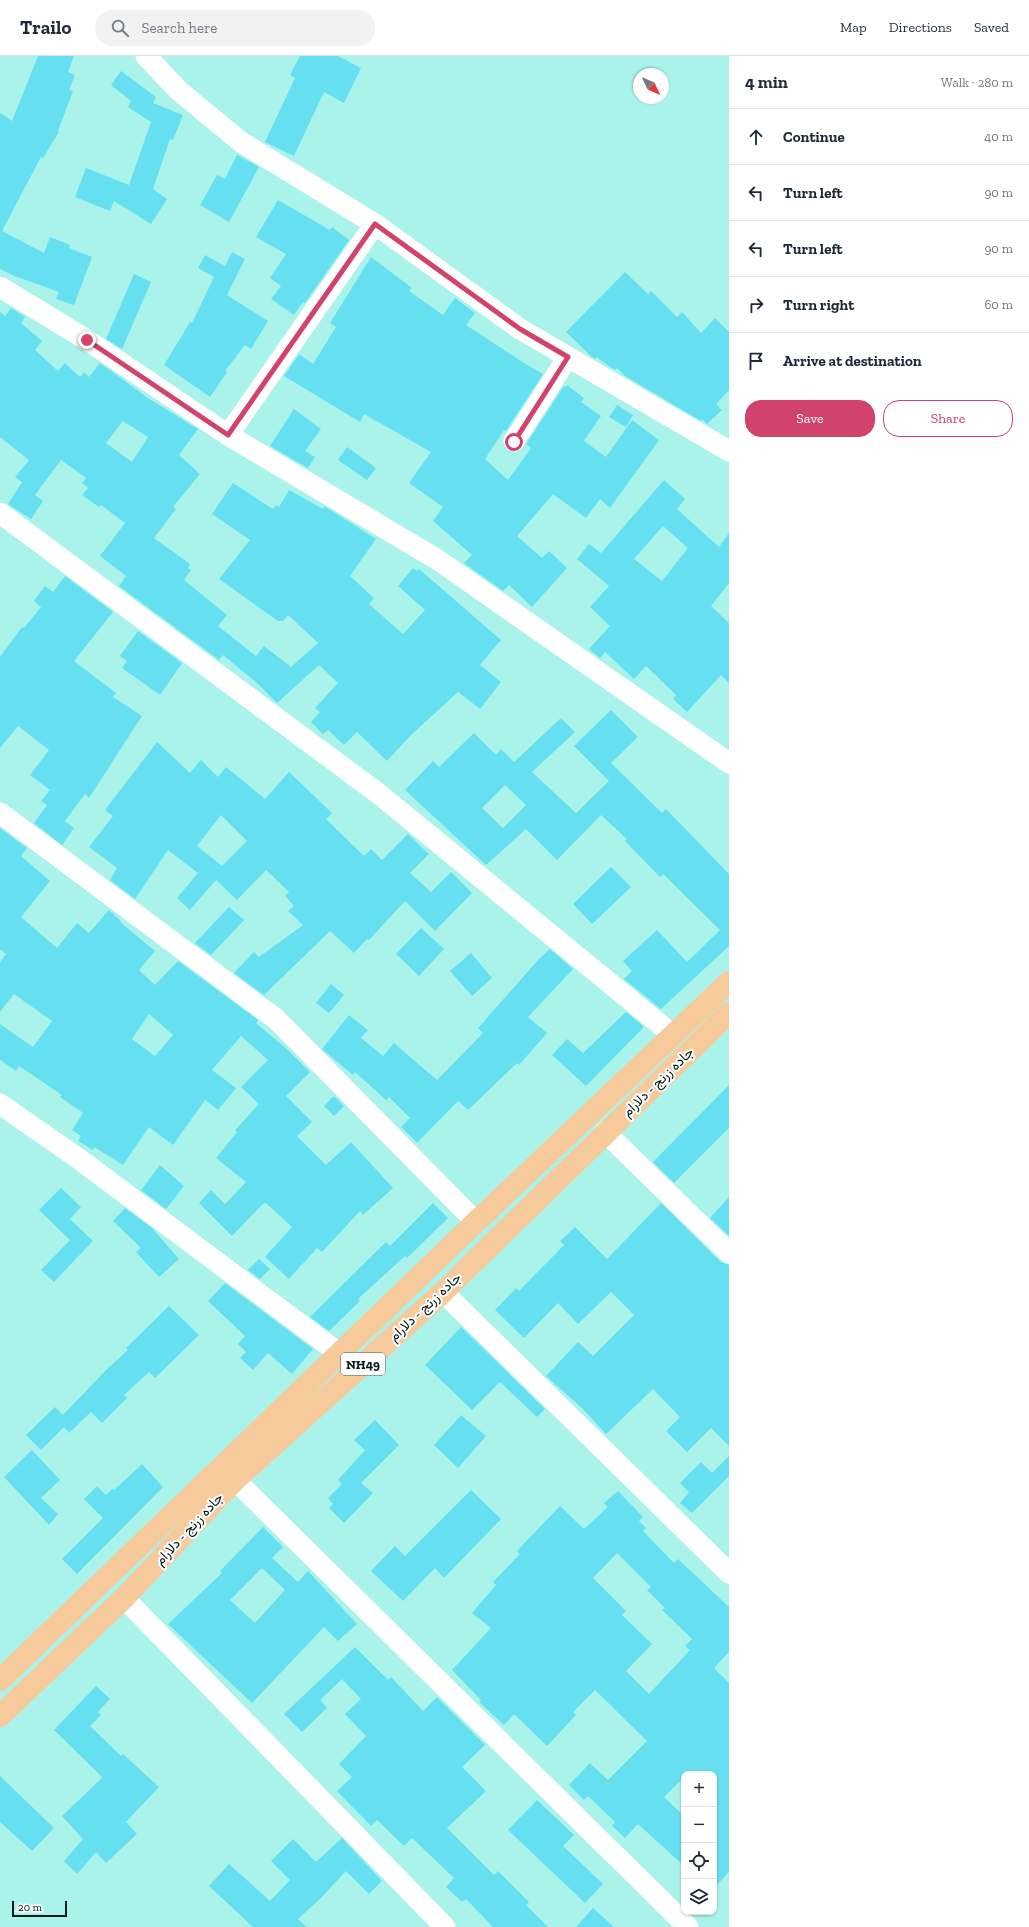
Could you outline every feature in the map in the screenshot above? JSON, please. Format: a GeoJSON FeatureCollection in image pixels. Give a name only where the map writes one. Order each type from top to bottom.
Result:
{"type":"FeatureCollection","features":[{"type":"Feature","properties":{"kind":"highway","name":"جاده زرنج - دلارام"},"geometry":{"type":"LineString","coordinates":[[0,1680],[476,1222],[729,982]]}},
{"type":"Feature","properties":{"kind":"highway","name":"جاده زرنج - دلارام"},"geometry":{"type":"LineString","coordinates":[[0,1716],[124,1598],[235,1480],[443,1292],[605,1132],[728,1016]]}},
{"type":"Feature","properties":{"kind":"street"},"geometry":{"type":"LineString","coordinates":[[146,56],[178,90],[241,142],[375,224],[520,329],[729,451]]}},
{"type":"Feature","properties":{"kind":"street"},"geometry":{"type":"LineString","coordinates":[[228,435],[375,224]]}},
{"type":"Feature","properties":{"kind":"street"},"geometry":{"type":"LineString","coordinates":[[0,287],[87,340],[228,435],[438,560],[729,763]]}},
{"type":"Feature","properties":{"kind":"street"},"geometry":{"type":"LineString","coordinates":[[514,442],[568,357]]}},
{"type":"Feature","properties":{"kind":"street"},"geometry":{"type":"LineString","coordinates":[[0,512],[379,794],[673,1035]]}},
{"type":"Feature","properties":{"kind":"street"},"geometry":{"type":"LineString","coordinates":[[0,812],[276,1019],[476,1222]]}},
{"type":"Feature","properties":{"kind":"street"},"geometry":{"type":"LineString","coordinates":[[0,1104],[79,1159],[340,1354]]}},
{"type":"Feature","properties":{"kind":"street"},"geometry":{"type":"LineString","coordinates":[[605,1132],[729,1253]]}},
{"type":"Feature","properties":{"kind":"street"},"geometry":{"type":"LineString","coordinates":[[443,1292],[729,1573]]}},
{"type":"Feature","properties":{"kind":"street"},"geometry":{"type":"LineString","coordinates":[[235,1480],[688,1927]]}},
{"type":"Feature","properties":{"kind":"street"},"geometry":{"type":"LineString","coordinates":[[124,1598],[445,1927]]}},
{"type":"Feature","properties":{"kind":"building"},"geometry":{"type":"Polygon","coordinates":[[[38,56],[74,56],[68,72],[75,75],[69,90],[73,91],[58,131],[59,132],[43,158],[41,157],[2,231],[44,253],[50,237],[70,245],[69,248],[92,257],[74,305],[56,299],[59,292],[12,275],[0,269],[0,113],[12,121],[38,56]]]}},
{"type":"Feature","properties":{"kind":"building"},"geometry":{"type":"Polygon","coordinates":[[[300,56],[338,56],[361,68],[344,103],[324,92],[294,156],[265,142],[295,78],[290,75],[300,56]]]}},
{"type":"Feature","properties":{"kind":"building"},"geometry":{"type":"Polygon","coordinates":[[[121,71],[156,97],[153,103],[183,115],[173,140],[170,139],[153,189],[167,199],[151,224],[114,201],[110,211],[75,197],[86,168],[129,185],[151,122],[128,107],[131,101],[111,85],[121,71]]]}},
{"type":"Feature","properties":{"kind":"building"},"geometry":{"type":"Polygon","coordinates":[[[237,155],[259,167],[229,222],[200,205],[217,175],[225,179],[237,155]]]}},
{"type":"Feature","properties":{"kind":"building"},"geometry":{"type":"Polygon","coordinates":[[[278,200],[330,230],[332,227],[349,240],[305,303],[303,302],[294,315],[271,299],[281,286],[270,278],[286,254],[256,237],[278,200]]]}},
{"type":"Feature","properties":{"kind":"building"},"geometry":{"type":"Polygon","coordinates":[[[232,252],[245,259],[227,295],[268,321],[251,349],[245,345],[225,371],[227,372],[210,397],[164,365],[190,322],[192,323],[214,277],[198,268],[205,255],[225,266],[232,252]]]}},
{"type":"Feature","properties":{"kind":"building"},"geometry":{"type":"Polygon","coordinates":[[[371,257],[412,288],[409,291],[443,315],[455,298],[475,313],[466,325],[543,374],[506,431],[504,430],[485,459],[508,480],[531,448],[526,444],[564,386],[566,387],[567,385],[584,398],[581,402],[601,416],[584,441],[606,457],[632,420],[659,440],[610,508],[600,499],[586,518],[553,494],[517,536],[542,558],[549,551],[567,568],[532,607],[509,585],[503,591],[464,563],[472,555],[433,521],[443,507],[409,483],[431,452],[364,414],[360,422],[284,376],[299,354],[313,364],[336,327],[330,323],[371,257]]]}},
{"type":"Feature","properties":{"kind":"building"},"geometry":{"type":"Polygon","coordinates":[[[625,272],[648,294],[651,291],[677,317],[682,312],[701,333],[715,318],[729,332],[729,390],[716,404],[722,410],[707,424],[702,419],[701,421],[625,376],[617,368],[615,370],[596,357],[595,359],[566,332],[625,272]]]}},
{"type":"Feature","properties":{"kind":"building"},"geometry":{"type":"Polygon","coordinates":[[[134,274],[151,282],[122,349],[106,339],[134,274]]]}},
{"type":"Feature","properties":{"kind":"building"},"geometry":{"type":"Polygon","coordinates":[[[11,308],[25,317],[21,323],[42,341],[35,350],[58,371],[65,363],[80,377],[84,372],[89,377],[100,363],[148,398],[198,429],[179,455],[200,474],[173,507],[176,509],[154,538],[190,564],[188,568],[191,570],[184,580],[227,615],[218,626],[256,656],[264,646],[291,667],[318,643],[288,615],[283,621],[278,621],[219,579],[250,540],[212,514],[233,483],[273,509],[276,505],[279,507],[289,490],[323,509],[324,506],[376,539],[350,576],[374,598],[369,604],[403,634],[425,610],[398,586],[413,568],[417,571],[419,569],[501,640],[480,665],[501,682],[480,709],[458,692],[410,736],[387,761],[357,732],[344,745],[328,730],[323,734],[311,722],[320,712],[315,708],[338,683],[319,665],[277,703],[257,683],[223,655],[219,660],[119,586],[126,576],[100,556],[125,523],[101,505],[99,507],[82,495],[88,488],[82,483],[86,478],[61,460],[35,495],[43,501],[31,519],[8,504],[22,482],[15,477],[29,460],[0,437],[0,312],[5,316],[11,308]],[[123,421],[106,443],[132,462],[148,437],[123,421]]]}},
{"type":"Feature","properties":{"kind":"building"},"geometry":{"type":"Polygon","coordinates":[[[617,405],[633,415],[626,427],[609,417],[617,405]]]}},
{"type":"Feature","properties":{"kind":"building"},"geometry":{"type":"Polygon","coordinates":[[[294,409],[321,429],[305,451],[315,457],[308,468],[270,446],[294,409]]]}},
{"type":"Feature","properties":{"kind":"building"},"geometry":{"type":"Polygon","coordinates":[[[347,447],[376,468],[367,480],[338,460],[347,447]]]}},
{"type":"Feature","properties":{"kind":"building"},"geometry":{"type":"Polygon","coordinates":[[[664,480],[685,499],[677,509],[719,547],[729,533],[729,583],[711,606],[729,623],[729,683],[721,675],[687,712],[673,699],[676,695],[646,666],[634,679],[605,652],[600,658],[589,649],[610,626],[590,607],[609,586],[577,559],[589,544],[601,553],[664,480]],[[663,526],[634,559],[662,581],[688,548],[663,526]]]}},
{"type":"Feature","properties":{"kind":"building"},"geometry":{"type":"Polygon","coordinates":[[[65,576],[113,612],[74,661],[116,693],[113,697],[142,716],[89,798],[85,794],[65,821],[74,828],[62,845],[34,823],[47,805],[41,801],[50,790],[30,775],[49,750],[18,726],[0,748],[0,657],[22,627],[24,628],[41,607],[34,601],[45,586],[53,592],[65,576]]]}},
{"type":"Feature","properties":{"kind":"building"},"geometry":{"type":"Polygon","coordinates":[[[138,631],[182,663],[160,695],[122,668],[127,661],[120,656],[138,631]]]}},
{"type":"Feature","properties":{"kind":"building"},"geometry":{"type":"Polygon","coordinates":[[[611,710],[638,737],[611,763],[662,813],[666,809],[729,874],[729,946],[661,1009],[624,979],[632,971],[623,961],[657,930],[687,962],[720,930],[663,874],[660,877],[625,841],[627,839],[601,815],[557,860],[526,829],[486,865],[405,790],[433,761],[439,767],[474,733],[496,755],[501,749],[514,762],[561,718],[575,732],[532,772],[576,813],[609,781],[574,746],[611,710]],[[505,785],[482,808],[503,828],[526,805],[505,785]]]}},
{"type":"Feature","properties":{"kind":"building"},"geometry":{"type":"Polygon","coordinates":[[[157,742],[190,773],[201,760],[218,777],[226,767],[265,799],[289,772],[332,813],[326,819],[364,856],[371,849],[382,860],[408,834],[429,854],[410,873],[431,892],[451,872],[472,893],[435,931],[405,901],[369,940],[367,939],[354,953],[330,931],[264,995],[234,973],[254,952],[259,957],[303,925],[288,911],[294,906],[285,896],[289,892],[266,870],[237,900],[216,880],[190,910],[177,898],[198,873],[168,850],[135,899],[110,880],[117,868],[89,847],[113,816],[105,810],[157,742]],[[221,815],[197,846],[222,866],[247,841],[221,815]]]}},
{"type":"Feature","properties":{"kind":"building"},"geometry":{"type":"Polygon","coordinates":[[[0,828],[27,848],[21,856],[50,881],[21,917],[57,948],[77,923],[89,933],[109,910],[121,921],[120,922],[155,951],[139,970],[155,985],[178,961],[258,1020],[256,1023],[288,1050],[310,1072],[286,1096],[312,1122],[297,1136],[326,1165],[351,1142],[393,1188],[363,1215],[360,1211],[322,1252],[317,1248],[289,1279],[265,1257],[292,1227],[266,1203],[264,1203],[232,1236],[199,1203],[211,1190],[225,1204],[246,1182],[216,1158],[237,1132],[235,1130],[259,1104],[241,1087],[268,1060],[241,1036],[212,1070],[236,1088],[218,1110],[205,1100],[173,1145],[149,1127],[123,1165],[94,1147],[93,1150],[78,1141],[81,1136],[72,1130],[83,1113],[60,1097],[62,1095],[19,1066],[16,1071],[0,1060],[0,1024],[33,1047],[52,1021],[14,994],[0,1012],[0,962],[6,954],[0,949],[0,828]],[[149,1014],[132,1039],[155,1056],[173,1035],[149,1014]]]}},
{"type":"Feature","properties":{"kind":"building"},"geometry":{"type":"Polygon","coordinates":[[[611,867],[631,887],[592,924],[573,904],[611,867]]]}},
{"type":"Feature","properties":{"kind":"building"},"geometry":{"type":"Polygon","coordinates":[[[229,907],[244,920],[211,955],[195,943],[229,907]]]}},
{"type":"Feature","properties":{"kind":"building"},"geometry":{"type":"Polygon","coordinates":[[[421,928],[444,949],[419,976],[396,954],[421,928]]]}},
{"type":"Feature","properties":{"kind":"building"},"geometry":{"type":"Polygon","coordinates":[[[550,949],[573,969],[528,1017],[547,1033],[519,1065],[517,1063],[468,1110],[458,1101],[417,1143],[401,1127],[410,1118],[389,1097],[386,1100],[355,1072],[353,1075],[322,1049],[349,1015],[368,1030],[361,1038],[383,1056],[394,1043],[437,1080],[483,1033],[478,1028],[539,959],[550,949]]]}},
{"type":"Feature","properties":{"kind":"building"},"geometry":{"type":"Polygon","coordinates":[[[471,953],[492,978],[472,996],[450,971],[471,953]]]}},
{"type":"Feature","properties":{"kind":"building"},"geometry":{"type":"Polygon","coordinates":[[[331,984],[344,995],[329,1013],[316,1003],[331,984]]]}},
{"type":"Feature","properties":{"kind":"building"},"geometry":{"type":"Polygon","coordinates":[[[626,1012],[643,1026],[643,1028],[586,1086],[552,1055],[567,1039],[583,1053],[626,1012]]]}},
{"type":"Feature","properties":{"kind":"building"},"geometry":{"type":"Polygon","coordinates":[[[729,1085],[729,1128],[674,1183],[653,1162],[729,1085]]]}},
{"type":"Feature","properties":{"kind":"building"},"geometry":{"type":"Polygon","coordinates":[[[334,1096],[344,1106],[334,1116],[324,1106],[334,1096]]]}},
{"type":"Feature","properties":{"kind":"building"},"geometry":{"type":"Polygon","coordinates":[[[160,1165],[184,1186],[166,1209],[141,1190],[160,1165]]]}},
{"type":"Feature","properties":{"kind":"building"},"geometry":{"type":"Polygon","coordinates":[[[61,1188],[81,1207],[70,1219],[93,1241],[54,1282],[41,1270],[70,1240],[39,1210],[61,1188]]]}},
{"type":"Feature","properties":{"kind":"building"},"geometry":{"type":"Polygon","coordinates":[[[729,1197],[729,1236],[710,1218],[729,1197]]]}},
{"type":"Feature","properties":{"kind":"building"},"geometry":{"type":"Polygon","coordinates":[[[433,1203],[448,1218],[407,1258],[405,1256],[358,1299],[360,1301],[329,1331],[310,1317],[386,1242],[390,1246],[433,1203]]]}},
{"type":"Feature","properties":{"kind":"building"},"geometry":{"type":"Polygon","coordinates":[[[661,1203],[721,1262],[729,1265],[729,1446],[711,1428],[687,1452],[666,1431],[680,1417],[653,1389],[606,1434],[583,1409],[546,1376],[578,1342],[593,1356],[634,1315],[611,1292],[578,1324],[558,1303],[524,1338],[495,1310],[516,1288],[519,1291],[564,1245],[560,1241],[575,1227],[607,1259],[661,1203]]]}},
{"type":"Feature","properties":{"kind":"building"},"geometry":{"type":"Polygon","coordinates":[[[125,1208],[152,1228],[179,1259],[159,1277],[136,1252],[141,1248],[113,1221],[125,1208]]]}},
{"type":"Feature","properties":{"kind":"building"},"geometry":{"type":"Polygon","coordinates":[[[259,1259],[270,1269],[260,1279],[248,1270],[259,1259]]]}},
{"type":"Feature","properties":{"kind":"building"},"geometry":{"type":"Polygon","coordinates":[[[225,1283],[313,1349],[292,1374],[268,1353],[253,1370],[240,1358],[246,1352],[238,1344],[245,1336],[208,1301],[225,1283]]]}},
{"type":"Feature","properties":{"kind":"building"},"geometry":{"type":"Polygon","coordinates":[[[169,1306],[199,1335],[155,1378],[149,1372],[124,1395],[127,1398],[102,1423],[91,1412],[69,1433],[64,1427],[41,1450],[26,1435],[55,1407],[63,1415],[106,1370],[128,1350],[126,1348],[169,1306]]]}},
{"type":"Feature","properties":{"kind":"building"},"geometry":{"type":"Polygon","coordinates":[[[461,1327],[545,1409],[537,1417],[500,1382],[472,1410],[425,1365],[461,1327]]]}},
{"type":"Feature","properties":{"kind":"building"},"geometry":{"type":"Polygon","coordinates":[[[461,1415],[486,1436],[458,1468],[434,1445],[461,1415]]]}},
{"type":"Feature","properties":{"kind":"building"},"geometry":{"type":"Polygon","coordinates":[[[375,1420],[399,1445],[361,1483],[373,1493],[344,1523],[329,1508],[333,1504],[328,1498],[342,1484],[338,1480],[365,1450],[354,1440],[375,1420]]]}},
{"type":"Feature","properties":{"kind":"building"},"geometry":{"type":"Polygon","coordinates":[[[32,1450],[60,1480],[41,1498],[58,1514],[49,1525],[4,1477],[32,1450]]]}},
{"type":"Feature","properties":{"kind":"building"},"geometry":{"type":"Polygon","coordinates":[[[729,1456],[729,1476],[692,1513],[680,1503],[689,1492],[680,1483],[701,1462],[712,1473],[729,1456]]]}},
{"type":"Feature","properties":{"kind":"building"},"geometry":{"type":"Polygon","coordinates":[[[142,1464],[163,1487],[77,1574],[62,1559],[103,1518],[84,1499],[97,1486],[106,1495],[112,1489],[114,1490],[142,1464]]]}},
{"type":"Feature","properties":{"kind":"building"},"geometry":{"type":"Polygon","coordinates":[[[471,1490],[501,1519],[444,1578],[435,1568],[403,1601],[371,1571],[395,1546],[405,1556],[471,1490]]]}},
{"type":"Feature","properties":{"kind":"building"},"geometry":{"type":"Polygon","coordinates":[[[618,1491],[643,1517],[639,1521],[646,1528],[643,1531],[674,1563],[678,1559],[729,1607],[729,1652],[714,1668],[729,1683],[729,1872],[717,1885],[717,1771],[681,1771],[681,1780],[664,1797],[681,1813],[681,1863],[638,1824],[625,1838],[612,1826],[615,1822],[588,1796],[584,1800],[569,1785],[590,1763],[608,1780],[647,1741],[595,1690],[573,1712],[576,1715],[547,1746],[514,1714],[504,1725],[479,1702],[481,1700],[452,1670],[491,1628],[472,1613],[496,1585],[493,1582],[520,1554],[517,1551],[560,1506],[584,1529],[608,1507],[604,1503],[618,1491]],[[617,1553],[593,1578],[626,1611],[622,1615],[652,1644],[626,1671],[649,1694],[690,1650],[685,1646],[692,1639],[662,1610],[665,1608],[647,1590],[651,1587],[617,1553]]]}},
{"type":"Feature","properties":{"kind":"building"},"geometry":{"type":"Polygon","coordinates":[[[263,1527],[283,1547],[272,1558],[298,1582],[308,1571],[357,1624],[338,1641],[324,1627],[252,1703],[168,1624],[222,1573],[220,1571],[263,1527]],[[262,1568],[230,1600],[255,1623],[285,1590],[262,1568]]]}},
{"type":"Feature","properties":{"kind":"building"},"geometry":{"type":"Polygon","coordinates":[[[355,1647],[388,1680],[391,1677],[423,1711],[437,1697],[485,1745],[462,1767],[486,1791],[447,1828],[494,1875],[498,1871],[529,1902],[526,1905],[548,1927],[493,1927],[466,1899],[462,1902],[446,1887],[454,1878],[412,1838],[404,1846],[377,1820],[371,1826],[337,1791],[352,1777],[339,1764],[366,1736],[345,1714],[361,1699],[342,1679],[320,1700],[327,1708],[302,1732],[284,1714],[355,1647]]]}},
{"type":"Feature","properties":{"kind":"building"},"geometry":{"type":"Polygon","coordinates":[[[96,1686],[110,1699],[98,1712],[101,1715],[90,1726],[121,1756],[123,1754],[159,1787],[126,1822],[137,1834],[106,1863],[96,1852],[77,1874],[64,1861],[83,1839],[62,1816],[102,1777],[54,1730],[96,1686]]]}},
{"type":"Feature","properties":{"kind":"building"},"geometry":{"type":"Polygon","coordinates":[[[0,1776],[54,1828],[32,1851],[0,1822],[0,1776]]]}},
{"type":"Feature","properties":{"kind":"building"},"geometry":{"type":"Polygon","coordinates":[[[537,1800],[574,1835],[563,1846],[603,1884],[585,1903],[508,1830],[537,1800]]]}},
{"type":"Feature","properties":{"kind":"building"},"geometry":{"type":"Polygon","coordinates":[[[342,1838],[382,1881],[369,1894],[346,1871],[321,1898],[298,1919],[307,1927],[253,1927],[209,1886],[229,1864],[270,1901],[290,1880],[271,1861],[293,1839],[316,1862],[342,1838]]]}},
{"type":"Feature","properties":{"kind":"building"},"geometry":{"type":"Polygon","coordinates":[[[593,1908],[614,1927],[576,1927],[593,1908]]]}},
{"type":"Feature","properties":{"kind":"route"},"geometry":{"type":"LineString","coordinates":[[87,340],[228,435],[375,224],[520,329],[568,357],[514,442]]}}]}
